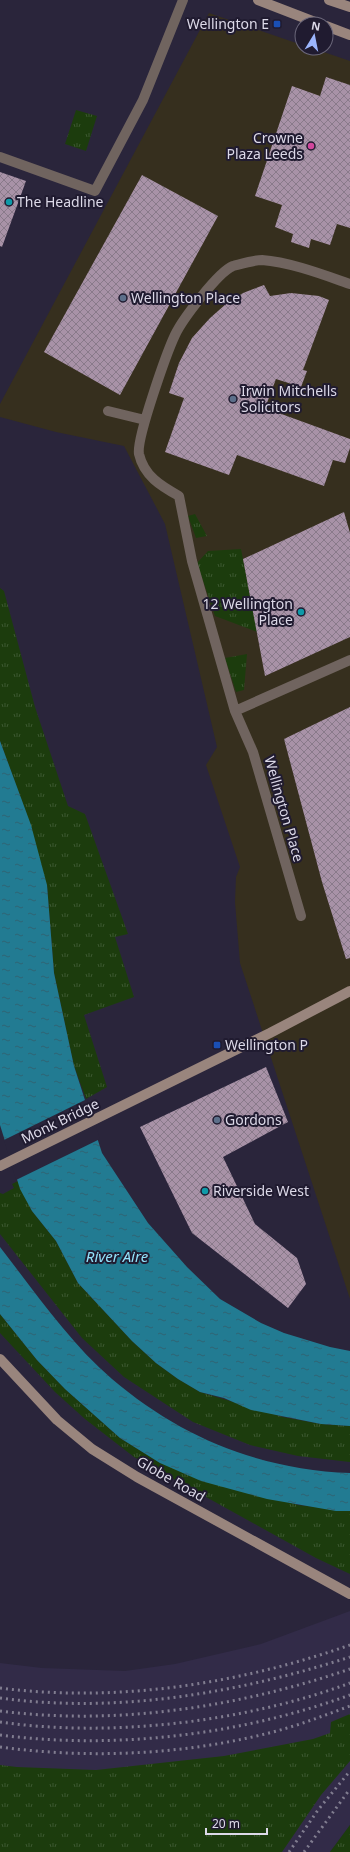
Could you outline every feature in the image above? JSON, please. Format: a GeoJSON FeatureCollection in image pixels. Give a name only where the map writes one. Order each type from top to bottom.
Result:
{"type":"FeatureCollection","features":[{"type":"Feature","properties":{"kind":"street"},"geometry":{"type":"LineString","coordinates":[[0,156],[95,191],[143,100],[183,0]]}},
{"type":"Feature","properties":{"kind":"street"},"geometry":{"type":"LineString","coordinates":[[258,0],[299,16]]}},
{"type":"Feature","properties":{"kind":"street"},"geometry":{"type":"LineString","coordinates":[[329,0],[350,7]]}},
{"type":"Feature","properties":{"kind":"street"},"geometry":{"type":"LineString","coordinates":[[334,29],[350,35]]}},
{"type":"Feature","properties":{"kind":"street","name":"Wellington Place"},"geometry":{"type":"LineString","coordinates":[[301,916],[254,752],[235,712],[192,561],[179,496],[157,483],[145,470],[138,452],[144,420],[175,335],[204,292],[231,267],[261,260],[285,264],[350,284]]}},
{"type":"Feature","properties":{"kind":"street"},"geometry":{"type":"LineString","coordinates":[[108,411],[144,420]]}},
{"type":"Feature","properties":{"kind":"street"},"geometry":{"type":"LineString","coordinates":[[235,712],[350,660]]}},
{"type":"Feature","properties":{"kind":"street","name":"Monk Bridge"},"geometry":{"type":"LineString","coordinates":[[0,1166],[132,1102],[350,991]]}},
{"type":"Feature","properties":{"kind":"street","name":"Globe Road"},"geometry":{"type":"LineString","coordinates":[[0,1359],[57,1420],[92,1449],[157,1488],[350,1594]]}},
{"type":"Feature","properties":{"kind":"shaded area"},"geometry":{"type":"Polygon","coordinates":[[[209,13],[294,42],[294,56],[334,56],[350,61],[350,1299],[240,963],[235,902],[236,877],[240,867],[206,765],[217,747],[165,524],[124,446],[56,432],[0,417],[0,404],[209,13]]]}},
{"type":"Feature","properties":{"kind":"shaded area"},"geometry":{"type":"Polygon","coordinates":[[[350,1611],[350,1825],[330,1852],[0,1852],[0,1663],[42,1668],[125,1671],[175,1664],[261,1644],[350,1611]]]}},
{"type":"Feature","properties":{"kind":"green space"},"geometry":{"type":"Polygon","coordinates":[[[76,110],[97,116],[86,151],[65,144],[76,110]]]}},
{"type":"Feature","properties":{"kind":"green space"},"geometry":{"type":"Polygon","coordinates":[[[195,514],[207,536],[196,538],[188,516],[195,514]]]}},
{"type":"Feature","properties":{"kind":"green space"},"geometry":{"type":"Polygon","coordinates":[[[241,549],[257,632],[215,616],[197,563],[208,551],[241,549]]]}},
{"type":"Feature","properties":{"kind":"green space"},"geometry":{"type":"Polygon","coordinates":[[[0,588],[4,591],[35,707],[68,806],[85,814],[128,934],[115,937],[134,997],[84,1015],[107,1087],[86,1099],[74,1066],[54,973],[47,885],[0,822],[27,815],[0,741],[0,588]]]}},
{"type":"Feature","properties":{"kind":"green space"},"geometry":{"type":"Polygon","coordinates":[[[247,654],[244,690],[236,692],[225,658],[247,654]]]}},
{"type":"Feature","properties":{"kind":"green space"},"geometry":{"type":"Polygon","coordinates":[[[18,1181],[32,1211],[56,1241],[78,1283],[132,1341],[156,1363],[178,1379],[200,1392],[283,1417],[321,1424],[350,1426],[350,1462],[298,1456],[250,1445],[193,1422],[124,1377],[82,1338],[0,1234],[0,1193],[3,1194],[14,1188],[12,1184],[18,1181]]]}},
{"type":"Feature","properties":{"kind":"green space"},"geometry":{"type":"Polygon","coordinates":[[[0,1314],[37,1360],[65,1389],[120,1438],[160,1463],[298,1505],[350,1511],[350,1574],[316,1558],[134,1457],[85,1419],[55,1392],[0,1333],[0,1314]]]}},
{"type":"Feature","properties":{"kind":"green space"},"geometry":{"type":"Polygon","coordinates":[[[350,1714],[350,1761],[321,1795],[282,1852],[0,1852],[0,1765],[96,1770],[224,1756],[313,1739],[330,1733],[331,1722],[350,1714]]]}},
{"type":"Feature","properties":{"kind":"green space"},"geometry":{"type":"Polygon","coordinates":[[[350,1825],[350,1852],[330,1852],[350,1825]]]}},
{"type":"Feature","properties":{"kind":"water","name":"River Aire"},"geometry":{"type":"Polygon","coordinates":[[[0,741],[31,825],[47,885],[54,973],[74,1066],[102,1153],[148,1223],[187,1267],[220,1299],[261,1323],[284,1333],[330,1347],[350,1351],[350,1426],[321,1424],[251,1410],[224,1398],[200,1392],[178,1379],[156,1363],[132,1341],[78,1283],[56,1241],[32,1211],[20,1189],[0,1125],[0,741]]]}},
{"type":"Feature","properties":{"kind":"water"},"geometry":{"type":"Polygon","coordinates":[[[0,1247],[53,1316],[81,1349],[96,1365],[138,1400],[165,1418],[223,1447],[284,1465],[350,1473],[350,1511],[336,1511],[267,1499],[201,1481],[160,1463],[120,1438],[65,1389],[37,1360],[0,1314],[0,1247]]]}},
{"type":"Feature","properties":{"kind":"pier"},"geometry":{"type":"Polygon","coordinates":[[[87,1099],[100,1139],[16,1180],[4,1140],[87,1099]]]}},
{"type":"Feature","properties":{"kind":"building","name":"Crowne Plaza Leeds"},"geometry":{"type":"Polygon","coordinates":[[[326,77],[350,85],[350,228],[337,224],[330,245],[311,239],[309,248],[291,242],[293,234],[275,227],[282,205],[255,196],[292,86],[320,96],[326,77]]]}},
{"type":"Feature","properties":{"kind":"building","name":"The Headline"},"geometry":{"type":"Polygon","coordinates":[[[0,172],[26,181],[2,247],[0,246],[0,172]]]}},
{"type":"Feature","properties":{"kind":"building","name":"Wellington Place"},"geometry":{"type":"Polygon","coordinates":[[[142,175],[218,216],[120,395],[44,352],[142,175]]]}},
{"type":"Feature","properties":{"kind":"building"},"geometry":{"type":"Polygon","coordinates":[[[264,285],[270,296],[291,293],[319,296],[329,300],[303,370],[307,371],[301,387],[276,379],[265,408],[350,439],[350,448],[345,463],[333,460],[324,486],[237,455],[229,475],[165,452],[184,398],[169,393],[179,363],[192,338],[210,318],[226,304],[243,293],[264,285]]]}},
{"type":"Feature","properties":{"kind":"building","name":"12 Wellington Place"},"geometry":{"type":"Polygon","coordinates":[[[344,512],[350,533],[350,637],[265,676],[243,559],[344,512]]]}},
{"type":"Feature","properties":{"kind":"building"},"geometry":{"type":"Polygon","coordinates":[[[350,707],[350,958],[346,959],[322,882],[284,739],[350,707]]]}},
{"type":"Feature","properties":{"kind":"building","name":"Riverside West"},"geometry":{"type":"Polygon","coordinates":[[[266,1067],[288,1122],[223,1157],[255,1224],[297,1258],[306,1284],[288,1308],[192,1233],[140,1127],[266,1067]]]}},
{"type":"Feature","properties":{"kind":"railway"},"geometry":{"type":"LineString","coordinates":[[0,1688],[44,1692],[88,1693],[177,1687],[221,1680],[265,1670],[308,1659],[350,1645]]}},
{"type":"Feature","properties":{"kind":"railway"},"geometry":{"type":"LineString","coordinates":[[0,1698],[44,1702],[89,1703],[133,1702],[177,1697],[265,1681],[350,1657]]}},
{"type":"Feature","properties":{"kind":"railway"},"geometry":{"type":"LineString","coordinates":[[0,1711],[44,1715],[88,1716],[177,1710],[265,1694],[350,1669]]}},
{"type":"Feature","properties":{"kind":"railway"},"geometry":{"type":"LineString","coordinates":[[0,1722],[43,1727],[87,1728],[132,1727],[177,1723],[222,1717],[267,1708],[309,1697],[350,1683]]}},
{"type":"Feature","properties":{"kind":"railway"},"geometry":{"type":"LineString","coordinates":[[0,1735],[88,1741],[177,1736],[265,1720],[308,1709],[350,1695]]}},
{"type":"Feature","properties":{"kind":"railway"},"geometry":{"type":"LineString","coordinates":[[0,1747],[34,1751],[101,1754],[169,1750],[203,1746],[269,1733],[300,1724],[350,1706]]}},
{"type":"Feature","properties":{"kind":"railway"},"geometry":{"type":"LineString","coordinates":[[289,1852],[318,1810],[350,1771]]}},
{"type":"Feature","properties":{"kind":"railway"},"geometry":{"type":"LineString","coordinates":[[304,1852],[350,1789]]}},
{"type":"Feature","properties":{"kind":"place","name":"Wellington E"},"geometry":{"type":"Point","coordinates":[277,24]}},
{"type":"Feature","properties":{"kind":"place","name":"Crowne Plaza Leeds"},"geometry":{"type":"Point","coordinates":[311,146]}},
{"type":"Feature","properties":{"kind":"place","name":"The Headline"},"geometry":{"type":"Point","coordinates":[9,202]}},
{"type":"Feature","properties":{"kind":"place","name":"Wellington Place"},"geometry":{"type":"Point","coordinates":[123,298]}},
{"type":"Feature","properties":{"kind":"place","name":"Irwin Mitchells Solicitors"},"geometry":{"type":"Point","coordinates":[233,399]}},
{"type":"Feature","properties":{"kind":"place","name":"12 Wellington Place"},"geometry":{"type":"Point","coordinates":[301,612]}},
{"type":"Feature","properties":{"kind":"place","name":"Wellington P"},"geometry":{"type":"Point","coordinates":[217,1045]}},
{"type":"Feature","properties":{"kind":"place","name":"Gordons"},"geometry":{"type":"Point","coordinates":[217,1120]}},
{"type":"Feature","properties":{"kind":"place","name":"Riverside West"},"geometry":{"type":"Point","coordinates":[205,1191]}}]}
